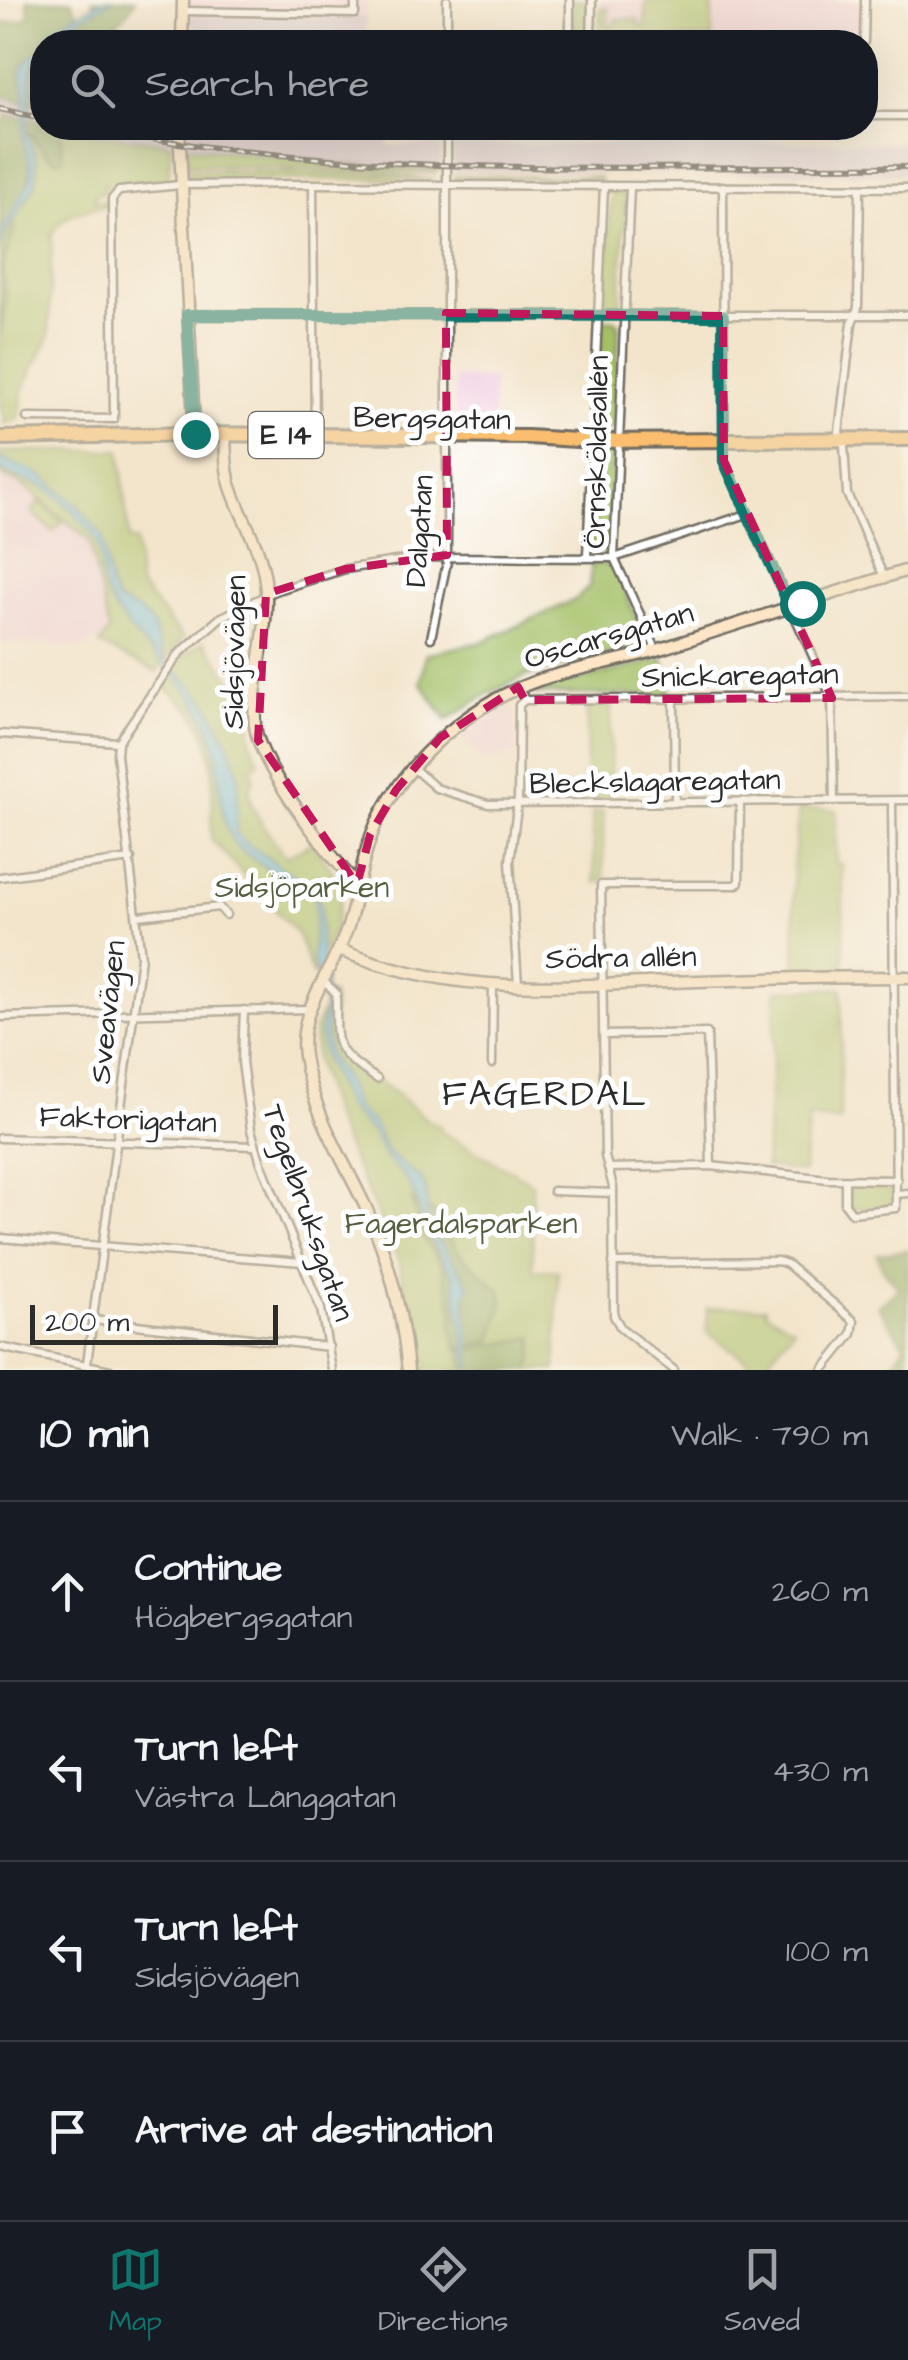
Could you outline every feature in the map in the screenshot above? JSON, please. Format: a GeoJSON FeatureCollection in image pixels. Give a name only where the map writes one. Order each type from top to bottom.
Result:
{"type":"FeatureCollection","features":[{"type":"Feature","properties":{"kind":"highway","name":"Bergsgatan"},"geometry":{"type":"LineString","coordinates":[[0,438],[448,439],[528,445],[557,440],[908,442]]}},
{"type":"Feature","properties":{"kind":"street"},"geometry":{"type":"LineString","coordinates":[[183,6],[354,14],[355,0]]}},
{"type":"Feature","properties":{"kind":"street"},"geometry":{"type":"LineString","coordinates":[[446,30],[447,0]]}},
{"type":"Feature","properties":{"kind":"street"},"geometry":{"type":"LineString","coordinates":[[570,0],[570,30]]}},
{"type":"Feature","properties":{"kind":"street"},"geometry":{"type":"LineString","coordinates":[[591,30],[592,0]]}},
{"type":"Feature","properties":{"kind":"street"},"geometry":{"type":"LineString","coordinates":[[864,30],[865,0]]}},
{"type":"Feature","properties":{"kind":"street"},"geometry":{"type":"LineString","coordinates":[[878,116],[908,116]]}},
{"type":"Feature","properties":{"kind":"street"},"geometry":{"type":"LineString","coordinates":[[179,140],[195,438]]}},
{"type":"Feature","properties":{"kind":"street","name":"Dalgatan"},"geometry":{"type":"LineString","coordinates":[[432,638],[446,555],[447,140]]}},
{"type":"Feature","properties":{"kind":"street"},"geometry":{"type":"LineString","coordinates":[[314,184],[315,440]]}},
{"type":"Feature","properties":{"kind":"street"},"geometry":{"type":"LineString","coordinates":[[27,418],[114,419],[114,194],[180,185],[908,188]]}},
{"type":"Feature","properties":{"kind":"street"},"geometry":{"type":"LineString","coordinates":[[723,186],[724,461],[832,698],[834,801]]}},
{"type":"Feature","properties":{"kind":"street","name":"Örnsköldsallén"},"geometry":{"type":"LineString","coordinates":[[588,556],[604,187]]}},
{"type":"Feature","properties":{"kind":"street","name":"Örnsköldsallén"},"geometry":{"type":"LineString","coordinates":[[630,187],[614,558],[657,650]]}},
{"type":"Feature","properties":{"kind":"street"},"geometry":{"type":"LineString","coordinates":[[860,188],[856,314],[841,442],[846,494],[884,577]]}},
{"type":"Feature","properties":{"kind":"street"},"geometry":{"type":"LineString","coordinates":[[187,315],[908,315]]}},
{"type":"Feature","properties":{"kind":"street"},"geometry":{"type":"LineString","coordinates":[[40,438],[43,418]]}},
{"type":"Feature","properties":{"kind":"street","name":"Sidsjövägen"},"geometry":{"type":"LineString","coordinates":[[225,438],[230,486],[255,539],[266,594],[256,707],[258,740],[287,792],[334,860],[357,885]]}},
{"type":"Feature","properties":{"kind":"street"},"geometry":{"type":"LineString","coordinates":[[0,734],[118,742],[178,656],[220,618],[266,594],[345,569],[446,555],[614,558],[747,514]]}},
{"type":"Feature","properties":{"kind":"street","name":"Oscarsgatan"},"geometry":{"type":"LineString","coordinates":[[357,885],[376,824],[413,768],[440,738],[519,688],[657,650],[908,570]]}},
{"type":"Feature","properties":{"kind":"street"},"geometry":{"type":"LineString","coordinates":[[518,985],[510,861],[518,806],[519,705],[525,700],[519,688]]}},
{"type":"Feature","properties":{"kind":"street","name":"Snickaregatan"},"geometry":{"type":"LineString","coordinates":[[525,700],[908,696]]}},
{"type":"Feature","properties":{"kind":"street"},"geometry":{"type":"LineString","coordinates":[[674,700],[675,802]]}},
{"type":"Feature","properties":{"kind":"street","name":"Sveavägen"},"geometry":{"type":"LineString","coordinates":[[87,1363],[141,957],[118,742]]}},
{"type":"Feature","properties":{"kind":"street","name":"Bleckslagaregatan"},"geometry":{"type":"LineString","coordinates":[[413,768],[436,788],[450,794],[488,804],[518,806],[908,800]]}},
{"type":"Feature","properties":{"kind":"street"},"geometry":{"type":"LineString","coordinates":[[845,1180],[845,1204],[852,1213],[896,1208],[900,1083],[892,800]]}},
{"type":"Feature","properties":{"kind":"street"},"geometry":{"type":"LineString","coordinates":[[674,1370],[616,1323],[612,1192],[605,1156],[601,886],[736,885],[740,803]]}},
{"type":"Feature","properties":{"kind":"street"},"geometry":{"type":"LineString","coordinates":[[0,877],[131,859]]}},
{"type":"Feature","properties":{"kind":"street"},"geometry":{"type":"LineString","coordinates":[[357,885],[340,950],[327,983],[312,1004],[302,1040],[309,1079],[325,1127],[381,1249],[400,1310],[408,1370]]}},
{"type":"Feature","properties":{"kind":"street"},"geometry":{"type":"LineString","coordinates":[[138,916],[220,907],[226,915]]}},
{"type":"Feature","properties":{"kind":"street","name":"Södra allén"},"geometry":{"type":"LineString","coordinates":[[340,950],[378,966],[423,978],[493,985],[908,976]]}},
{"type":"Feature","properties":{"kind":"street"},"geometry":{"type":"LineString","coordinates":[[327,983],[336,993],[338,1046],[342,1054],[378,1079]]}},
{"type":"Feature","properties":{"kind":"street"},"geometry":{"type":"LineString","coordinates":[[492,1064],[493,985]]}},
{"type":"Feature","properties":{"kind":"street"},"geometry":{"type":"LineString","coordinates":[[0,1017],[244,1010],[312,1004]]}},
{"type":"Feature","properties":{"kind":"street","name":"Tegelbruksgatan"},"geometry":{"type":"LineString","coordinates":[[244,1010],[243,1078],[255,1146],[320,1309],[332,1370]]}},
{"type":"Feature","properties":{"kind":"street"},"geometry":{"type":"LineString","coordinates":[[604,1035],[708,1032],[711,1166]]}},
{"type":"Feature","properties":{"kind":"street","name":"Faktorigatan"},"geometry":{"type":"LineString","coordinates":[[0,1138],[255,1146]]}},
{"type":"Feature","properties":{"kind":"street"},"geometry":{"type":"LineString","coordinates":[[609,1168],[711,1166],[845,1180],[896,1180]]}},
{"type":"Feature","properties":{"kind":"street"},"geometry":{"type":"LineString","coordinates":[[553,1190],[612,1192]]}},
{"type":"Feature","properties":{"kind":"street"},"geometry":{"type":"LineString","coordinates":[[897,1194],[908,1193]]}},
{"type":"Feature","properties":{"kind":"street"},"geometry":{"type":"LineString","coordinates":[[0,1238],[302,1262]]}},
{"type":"Feature","properties":{"kind":"street"},"geometry":{"type":"LineString","coordinates":[[613,1262],[787,1264],[854,1321],[852,1334],[822,1370]]}},
{"type":"Feature","properties":{"kind":"street"},"geometry":{"type":"LineString","coordinates":[[93,1320],[329,1347]]}},
{"type":"Feature","properties":{"kind":"street"},"geometry":{"type":"LineString","coordinates":[[0,1347],[110,1370]]}},
{"type":"Feature","properties":{"kind":"highlighted area"},"geometry":{"type":"Polygon","coordinates":[[[446,313],[723,316],[724,461],[832,698],[525,700],[518,687],[440,738],[396,790],[370,835],[357,885],[258,740],[266,594],[345,569],[447,555],[446,313]]]}},
{"type":"Feature","properties":{"kind":"shaded area"},"geometry":{"type":"Polygon","coordinates":[[[190,0],[366,0],[366,17],[189,15],[190,0]]]}},
{"type":"Feature","properties":{"kind":"shaded area"},"geometry":{"type":"Polygon","coordinates":[[[600,0],[860,0],[861,30],[599,30],[600,0]]]}},
{"type":"Feature","properties":{"kind":"shaded area"},"geometry":{"type":"Polygon","coordinates":[[[189,15],[366,17],[366,30],[189,30],[189,15]]]}},
{"type":"Feature","properties":{"kind":"shaded area"},"geometry":{"type":"Polygon","coordinates":[[[0,96],[30,102],[30,119],[0,113],[0,96]]]}},
{"type":"Feature","properties":{"kind":"shaded area"},"geometry":{"type":"Polygon","coordinates":[[[187,140],[388,140],[388,145],[441,146],[440,170],[334,164],[187,146],[187,140]]]}},
{"type":"Feature","properties":{"kind":"shaded area"},"geometry":{"type":"Polygon","coordinates":[[[908,143],[908,174],[453,172],[453,145],[908,143]]]}},
{"type":"Feature","properties":{"kind":"shaded area"},"geometry":{"type":"Polygon","coordinates":[[[454,377],[494,378],[492,430],[465,429],[455,423],[454,377]]]}},
{"type":"Feature","properties":{"kind":"shaded area"},"geometry":{"type":"Polygon","coordinates":[[[0,475],[20,483],[89,540],[109,630],[100,645],[91,641],[86,648],[0,642],[0,475]]]}},
{"type":"Feature","properties":{"kind":"shaded area"},"geometry":{"type":"Polygon","coordinates":[[[508,705],[515,713],[516,756],[482,761],[460,735],[508,705]]]}},
{"type":"Feature","properties":{"kind":"green space"},"geometry":{"type":"Polygon","coordinates":[[[27,0],[72,0],[79,18],[97,9],[92,0],[135,0],[128,12],[105,30],[30,30],[30,103],[0,96],[1,23],[25,20],[29,12],[27,0]]]}},
{"type":"Feature","properties":{"kind":"green space"},"geometry":{"type":"Polygon","coordinates":[[[573,0],[589,0],[587,30],[573,30],[573,0]]]}},
{"type":"Feature","properties":{"kind":"green space"},"geometry":{"type":"Polygon","coordinates":[[[712,0],[712,30],[599,30],[600,8],[608,8],[608,26],[615,26],[615,19],[638,19],[638,25],[645,26],[646,2],[712,0]]]}},
{"type":"Feature","properties":{"kind":"green space"},"geometry":{"type":"Polygon","coordinates":[[[6,115],[30,119],[30,134],[23,138],[29,178],[22,199],[0,234],[0,130],[6,115]]]}},
{"type":"Feature","properties":{"kind":"green space"},"geometry":{"type":"Polygon","coordinates":[[[27,133],[30,140],[37,140],[63,158],[61,140],[171,144],[169,175],[163,181],[104,184],[104,193],[95,194],[95,201],[109,201],[109,205],[69,216],[52,234],[49,337],[24,387],[19,420],[6,423],[0,408],[0,335],[6,298],[0,274],[15,227],[13,222],[36,183],[37,161],[27,133]]]}},
{"type":"Feature","properties":{"kind":"green space"},"geometry":{"type":"Polygon","coordinates":[[[36,140],[61,140],[63,158],[57,161],[36,140]]]}},
{"type":"Feature","properties":{"kind":"green space"},"geometry":{"type":"Polygon","coordinates":[[[187,146],[334,164],[440,170],[434,173],[188,165],[187,146]]]}},
{"type":"Feature","properties":{"kind":"green space"},"geometry":{"type":"Polygon","coordinates":[[[188,170],[396,175],[435,180],[188,179],[188,170]]]}},
{"type":"Feature","properties":{"kind":"green space"},"geometry":{"type":"Polygon","coordinates":[[[454,176],[600,177],[600,183],[596,179],[466,179],[458,183],[454,176]]]}},
{"type":"Feature","properties":{"kind":"green space"},"geometry":{"type":"Polygon","coordinates":[[[612,193],[624,193],[626,197],[620,305],[605,308],[603,303],[612,193]]]}},
{"type":"Feature","properties":{"kind":"green space"},"geometry":{"type":"Polygon","coordinates":[[[13,222],[15,227],[2,265],[6,298],[0,335],[0,249],[13,222]]]}},
{"type":"Feature","properties":{"kind":"green space"},"geometry":{"type":"Polygon","coordinates":[[[605,320],[619,324],[615,427],[598,429],[601,325],[605,320]]]}},
{"type":"Feature","properties":{"kind":"green space"},"geometry":{"type":"Polygon","coordinates":[[[120,450],[129,541],[136,541],[139,585],[183,638],[157,672],[100,645],[109,630],[89,540],[20,483],[0,475],[0,452],[120,450]]]}},
{"type":"Feature","properties":{"kind":"green space"},"geometry":{"type":"Polygon","coordinates":[[[609,451],[613,456],[610,542],[604,553],[591,546],[595,454],[609,451]]]}},
{"type":"Feature","properties":{"kind":"green space"},"geometry":{"type":"Polygon","coordinates":[[[40,502],[63,522],[53,532],[31,511],[40,502]]]}},
{"type":"Feature","properties":{"kind":"green space"},"geometry":{"type":"Polygon","coordinates":[[[592,562],[613,565],[648,644],[525,676],[447,720],[421,683],[426,654],[482,642],[577,599],[589,587],[592,562]]]}},
{"type":"Feature","properties":{"kind":"green space","name":"Sidsjöparken"},"geometry":{"type":"Polygon","coordinates":[[[204,641],[244,698],[249,699],[251,742],[259,762],[251,768],[254,780],[250,798],[259,819],[286,857],[313,842],[343,888],[334,931],[312,974],[298,935],[211,839],[213,790],[207,741],[193,713],[163,685],[184,656],[204,641]]]}},
{"type":"Feature","properties":{"kind":"green space"},"geometry":{"type":"Polygon","coordinates":[[[663,659],[671,695],[533,694],[561,684],[663,659]]]}},
{"type":"Feature","properties":{"kind":"green space"},"geometry":{"type":"Polygon","coordinates":[[[587,703],[611,703],[610,799],[586,799],[587,703]]]}},
{"type":"Feature","properties":{"kind":"green space"},"geometry":{"type":"Polygon","coordinates":[[[799,809],[836,810],[836,864],[842,864],[844,968],[796,969],[793,871],[799,809]]]}},
{"type":"Feature","properties":{"kind":"green space"},"geometry":{"type":"Polygon","coordinates":[[[603,812],[604,882],[595,882],[592,813],[603,812]]]}},
{"type":"Feature","properties":{"kind":"green space"},"geometry":{"type":"Polygon","coordinates":[[[842,988],[840,1121],[809,1117],[803,1172],[765,1167],[777,990],[842,988]]]}},
{"type":"Feature","properties":{"kind":"green space","name":"Fagerdalsparken"},"geometry":{"type":"Polygon","coordinates":[[[330,994],[332,1040],[341,1057],[441,1127],[440,1131],[532,1183],[533,1270],[558,1271],[556,1370],[528,1370],[533,1360],[534,1338],[462,1351],[464,1370],[419,1370],[399,1260],[334,1120],[316,1061],[314,1030],[330,994]]]}},
{"type":"Feature","properties":{"kind":"green space"},"geometry":{"type":"Polygon","coordinates":[[[885,1183],[891,1187],[893,1203],[852,1210],[848,1204],[851,1185],[885,1183]]]}},
{"type":"Feature","properties":{"kind":"green space"},"geometry":{"type":"Polygon","coordinates":[[[412,1200],[439,1215],[457,1251],[501,1291],[503,1303],[492,1341],[457,1349],[454,1313],[441,1263],[421,1235],[412,1200]]]}},
{"type":"Feature","properties":{"kind":"green space"},"geometry":{"type":"Polygon","coordinates":[[[908,1250],[908,1370],[887,1370],[905,1346],[878,1306],[899,1288],[882,1268],[877,1254],[908,1250]]]}},
{"type":"Feature","properties":{"kind":"green space"},"geometry":{"type":"Polygon","coordinates":[[[766,1307],[766,1312],[794,1328],[760,1370],[707,1332],[707,1309],[766,1307]]]}},
{"type":"Feature","properties":{"kind":"green space"},"geometry":{"type":"Polygon","coordinates":[[[534,1337],[533,1360],[528,1370],[464,1370],[461,1351],[534,1337]]]}},
{"type":"Feature","properties":{"kind":"water"},"geometry":{"type":"Polygon","coordinates":[[[102,0],[112,0],[54,30],[102,0]]]}},
{"type":"Feature","properties":{"kind":"water"},"geometry":{"type":"Polygon","coordinates":[[[30,59],[27,133],[37,161],[36,183],[3,236],[0,249],[0,234],[31,178],[23,138],[25,94],[21,74],[30,59]]]}},
{"type":"Feature","properties":{"kind":"water"},"geometry":{"type":"Polygon","coordinates":[[[0,458],[42,476],[79,507],[102,536],[110,586],[117,601],[139,611],[152,624],[163,657],[207,702],[230,746],[239,774],[236,832],[243,841],[316,891],[321,909],[329,1056],[344,1078],[356,1109],[372,1122],[388,1153],[421,1179],[426,1189],[428,1224],[469,1285],[465,1301],[472,1370],[454,1277],[425,1230],[406,1178],[387,1159],[371,1131],[348,1109],[324,1058],[320,1034],[324,1006],[312,957],[314,896],[310,890],[292,886],[237,847],[224,819],[214,743],[201,711],[112,605],[97,545],[87,527],[49,490],[0,470],[0,458]]]}},
{"type":"Feature","properties":{"kind":"railway"},"geometry":{"type":"LineString","coordinates":[[0,109],[30,115]]}},
{"type":"Feature","properties":{"kind":"railway"},"geometry":{"type":"LineString","coordinates":[[161,140],[293,156],[498,167],[908,167]]}},
{"type":"Feature","properties":{"kind":"district","name":"FAGERDAL"},"geometry":{"type":"Point","coordinates":[545,1094]}},
{"type":"Feature","properties":{"kind":"route"},"geometry":{"type":"LineString","coordinates":[[195,434],[187,315],[723,316],[724,461],[790,607],[802,603]]}}]}
